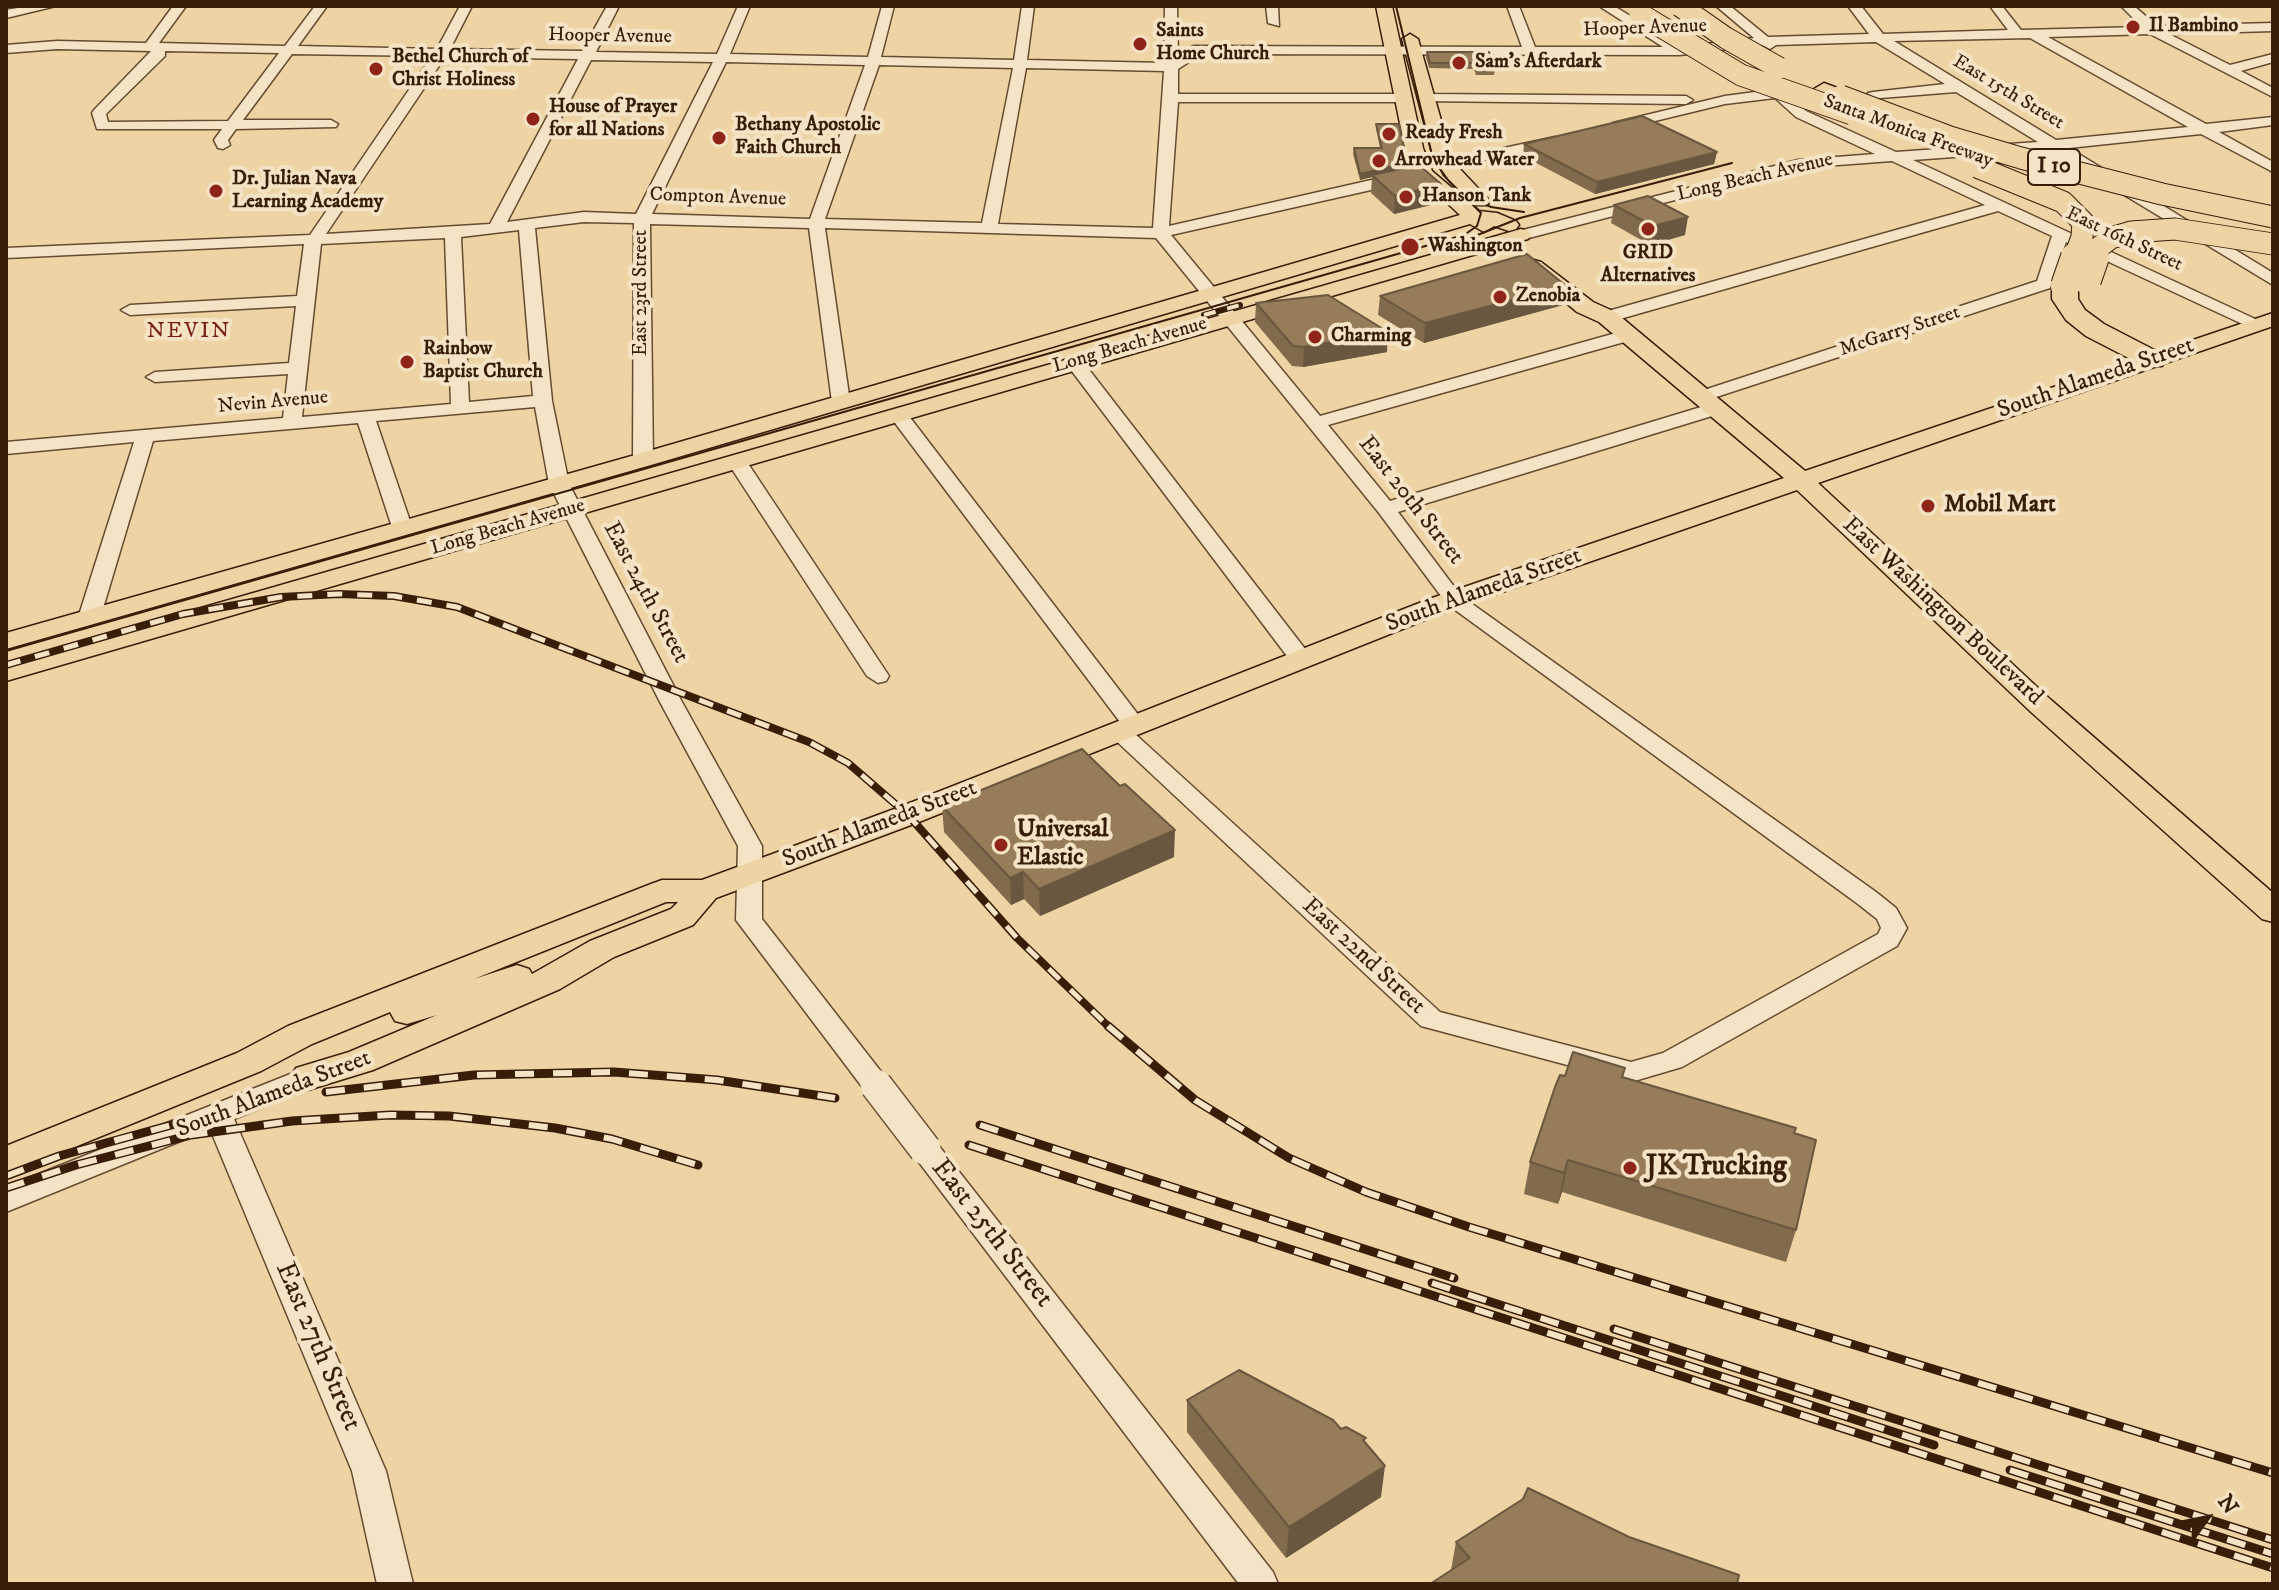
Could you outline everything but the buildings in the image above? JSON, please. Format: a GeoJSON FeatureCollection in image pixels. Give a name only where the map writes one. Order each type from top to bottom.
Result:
{"type":"FeatureCollection","features":[{"type":"Feature","properties":{"kind":"highway","name":"Santa Monica Freeway"},"geometry":{"type":"LineString","coordinates":[[1680,6],[1733,43],[1846,105],[2021,158],[2162,194],[2273,217]]}},
{"type":"Feature","properties":{"kind":"highway"},"geometry":{"type":"LineString","coordinates":[[1709,6],[1736,31],[1846,105],[1913,143],[2048,195],[2073,210],[2083,222],[2074,288],[2098,320],[2160,358]]}},
{"type":"Feature","properties":{"kind":"highway","name":"Santa Monica Freeway"},"geometry":{"type":"LineString","coordinates":[[1641,9],[1688,30],[1747,66],[1999,164],[2084,188],[2273,232]]}},
{"type":"Feature","properties":{"kind":"highway"},"geometry":{"type":"LineString","coordinates":[[1846,105],[2037,156],[2273,207]]}},
{"type":"Feature","properties":{"kind":"highway"},"geometry":{"type":"LineString","coordinates":[[2074,288],[2098,248],[2111,238],[2131,232],[2175,229],[2273,244]]}},
{"type":"Feature","properties":{"kind":"main road","name":"East Washington Boulevard"},"geometry":{"type":"LineString","coordinates":[[1384,6],[1426,98],[1448,164],[1510,234],[1585,307],[1607,317],[1802,481],[2052,716],[2273,911]]}},
{"type":"Feature","properties":{"kind":"main road","name":"East Washington Boulevard"},"geometry":{"type":"LineString","coordinates":[[1406,20],[1403,98],[1424,173],[1467,219],[1510,234]]}},
{"type":"Feature","properties":{"kind":"main road","name":"Long Beach Avenue"},"geometry":{"type":"LineString","coordinates":[[6,641],[643,460],[1467,219]]}},
{"type":"Feature","properties":{"kind":"main road","name":"Long Beach Avenue"},"geometry":{"type":"LineString","coordinates":[[6,673],[738,463],[1510,234]]}},
{"type":"Feature","properties":{"kind":"main road","name":"South Alameda Street"},"geometry":{"type":"LineString","coordinates":[[6,1161],[249,1062],[300,1035],[662,891],[705,891],[1454,600],[2265,321]]}},
{"type":"Feature","properties":{"kind":"main road","name":"South Alameda Street"},"geometry":{"type":"LineString","coordinates":[[308,1077],[347,1067],[563,974],[602,949],[682,917],[705,891]]}},
{"type":"Feature","properties":{"kind":"main road"},"geometry":{"type":"LineString","coordinates":[[308,1077],[552,934]]}},
{"type":"Feature","properties":{"kind":"main road"},"geometry":{"type":"LineString","coordinates":[[249,1062],[602,949]]}},
{"type":"Feature","properties":{"kind":"street"},"geometry":{"type":"LineString","coordinates":[[180,6],[153,41],[160,53],[99,113],[102,126],[331,124]]}},
{"type":"Feature","properties":{"kind":"street"},"geometry":{"type":"LineString","coordinates":[[223,145],[221,140],[321,6]]}},
{"type":"Feature","properties":{"kind":"street"},"geometry":{"type":"LineString","coordinates":[[292,423],[310,249],[441,53],[466,6]]}},
{"type":"Feature","properties":{"kind":"street"},"geometry":{"type":"LineString","coordinates":[[495,229],[613,6]]}},
{"type":"Feature","properties":{"kind":"street","name":"East 23rd Street"},"geometry":{"type":"LineString","coordinates":[[643,460],[642,218],[744,6]]}},
{"type":"Feature","properties":{"kind":"street"},"geometry":{"type":"LineString","coordinates":[[841,402],[816,223],[873,62],[888,6]]}},
{"type":"Feature","properties":{"kind":"street"},"geometry":{"type":"LineString","coordinates":[[989,229],[1028,6]]}},
{"type":"Feature","properties":{"kind":"street"},"geometry":{"type":"LineString","coordinates":[[1161,233],[1171,98],[1171,6]]}},
{"type":"Feature","properties":{"kind":"street"},"geometry":{"type":"LineString","coordinates":[[1272,6],[1274,23]]}},
{"type":"Feature","properties":{"kind":"street"},"geometry":{"type":"LineString","coordinates":[[1513,6],[1531,53]]}},
{"type":"Feature","properties":{"kind":"street"},"geometry":{"type":"LineString","coordinates":[[1605,6],[1680,51],[1801,114]]}},
{"type":"Feature","properties":{"kind":"street"},"geometry":{"type":"LineString","coordinates":[[1598,131],[1725,100],[1778,93],[1773,84],[1778,54],[1722,6]]}},
{"type":"Feature","properties":{"kind":"street","name":"East 15th Street"},"geometry":{"type":"LineString","coordinates":[[1854,6],[1879,38],[2273,280]]}},
{"type":"Feature","properties":{"kind":"street"},"geometry":{"type":"LineString","coordinates":[[1996,6],[2017,34]]}},
{"type":"Feature","properties":{"kind":"street"},"geometry":{"type":"LineString","coordinates":[[2127,6],[2154,31],[2273,93]]}},
{"type":"Feature","properties":{"kind":"street"},"geometry":{"type":"LineString","coordinates":[[6,14],[46,7]]}},
{"type":"Feature","properties":{"kind":"street","name":"Hooper Avenue"},"geometry":{"type":"LineString","coordinates":[[1171,50],[1680,51],[1766,41],[2273,27]]}},
{"type":"Feature","properties":{"kind":"street"},"geometry":{"type":"LineString","coordinates":[[2033,33],[2273,168]]}},
{"type":"Feature","properties":{"kind":"street","name":"Hooper Avenue"},"geometry":{"type":"LineString","coordinates":[[6,49],[35,45],[1171,67],[1192,54],[1209,50]]}},
{"type":"Feature","properties":{"kind":"street"},"geometry":{"type":"LineString","coordinates":[[2228,70],[2273,58]]}},
{"type":"Feature","properties":{"kind":"street"},"geometry":{"type":"LineString","coordinates":[[1873,96],[1960,87]]}},
{"type":"Feature","properties":{"kind":"street","name":"East 16th Street"},"geometry":{"type":"LineString","coordinates":[[1778,93],[1801,114],[2061,233],[2265,321]]}},
{"type":"Feature","properties":{"kind":"street"},"geometry":{"type":"LineString","coordinates":[[1171,98],[1403,98]]}},
{"type":"Feature","properties":{"kind":"street"},"geometry":{"type":"LineString","coordinates":[[1426,98],[1725,100]]}},
{"type":"Feature","properties":{"kind":"street","name":"Long Beach Avenue"},"geometry":{"type":"LineString","coordinates":[[1510,234],[1798,164],[2054,145],[2273,121]]}},
{"type":"Feature","properties":{"kind":"street"},"geometry":{"type":"LineString","coordinates":[[1448,164],[1567,138]]}},
{"type":"Feature","properties":{"kind":"street","name":"Compton Avenue"},"geometry":{"type":"LineString","coordinates":[[6,253],[453,233],[584,217],[1161,233],[1424,173]]}},
{"type":"Feature","properties":{"kind":"street"},"geometry":{"type":"LineString","coordinates":[[1607,317],[2001,205]]}},
{"type":"Feature","properties":{"kind":"street","name":"East 24th Street"},"geometry":{"type":"LineString","coordinates":[[527,225],[543,401],[559,484],[675,709],[750,846],[749,875]]}},
{"type":"Feature","properties":{"kind":"street"},"geometry":{"type":"LineString","coordinates":[[453,233],[460,408]]}},
{"type":"Feature","properties":{"kind":"street","name":"East 20th Street"},"geometry":{"type":"LineString","coordinates":[[1161,233],[1386,509],[1454,600],[1887,914],[1894,928],[1888,940],[1788,996]]}},
{"type":"Feature","properties":{"kind":"street","name":"McGarry Street"},"geometry":{"type":"LineString","coordinates":[[1386,509],[1711,402],[2044,284],[2061,233]]}},
{"type":"Feature","properties":{"kind":"street"},"geometry":{"type":"LineString","coordinates":[[130,310],[303,301]]}},
{"type":"Feature","properties":{"kind":"street"},"geometry":{"type":"LineString","coordinates":[[1315,423],[1629,335]]}},
{"type":"Feature","properties":{"kind":"street"},"geometry":{"type":"LineString","coordinates":[[1074,362],[1301,659]]}},
{"type":"Feature","properties":{"kind":"street"},"geometry":{"type":"LineString","coordinates":[[155,377],[298,368]]}},
{"type":"Feature","properties":{"kind":"street","name":"Nevin Avenue"},"geometry":{"type":"LineString","coordinates":[[6,448],[543,401]]}},
{"type":"Feature","properties":{"kind":"street","name":"East 22nd Street"},"geometry":{"type":"LineString","coordinates":[[898,415],[1127,729],[1417,1010],[1431,1019],[1631,1072],[1672,1060],[1788,996]]}},
{"type":"Feature","properties":{"kind":"street"},"geometry":{"type":"LineString","coordinates":[[365,417],[402,527]]}},
{"type":"Feature","properties":{"kind":"street"},"geometry":{"type":"LineString","coordinates":[[90,615],[145,436]]}},
{"type":"Feature","properties":{"kind":"street"},"geometry":{"type":"LineString","coordinates":[[738,463],[878,676]]}},
{"type":"Feature","properties":{"kind":"street","name":"East 25th Street"},"geometry":{"type":"LineString","coordinates":[[749,875],[749,920],[1260,1584]]}},
{"type":"Feature","properties":{"kind":"street","name":"South Alameda Street"},"geometry":{"type":"LineString","coordinates":[[6,1200],[219,1116],[308,1077]]}},
{"type":"Feature","properties":{"kind":"street","name":"East 27th Street"},"geometry":{"type":"LineString","coordinates":[[219,1116],[369,1471],[384,1522],[395,1584]]}},
{"type":"Feature","properties":{"kind":"tram line"},"geometry":{"type":"LineString","coordinates":[[6,651],[1464,235],[1477,226],[1481,213],[1448,180],[1433,159],[1396,6]]}},
{"type":"Feature","properties":{"kind":"tram line"},"geometry":{"type":"LineString","coordinates":[[1465,240],[1520,218],[1732,163]]}},
{"type":"Feature","properties":{"kind":"tram line"},"geometry":{"type":"LineString","coordinates":[[1471,197],[1491,207],[1524,212]]}},
{"type":"Feature","properties":{"kind":"railway"},"geometry":{"type":"LineString","coordinates":[[1204,315],[1240,305]]}},
{"type":"Feature","properties":{"kind":"railway"},"geometry":{"type":"LineString","coordinates":[[6,665],[183,614],[281,597],[339,594]]}},
{"type":"Feature","properties":{"kind":"railway"},"geometry":{"type":"LineString","coordinates":[[339,594],[394,596],[457,607],[809,742],[848,763],[908,815],[1017,938],[1110,1028]]}},
{"type":"Feature","properties":{"kind":"railway"},"geometry":{"type":"LineString","coordinates":[[1108,1026],[1195,1100],[1289,1158],[1366,1192],[1469,1227],[2273,1473]]}},
{"type":"Feature","properties":{"kind":"railway"},"geometry":{"type":"LineString","coordinates":[[326,1092],[474,1075],[614,1072],[717,1080],[835,1098]]}},
{"type":"Feature","properties":{"kind":"railway"},"geometry":{"type":"LineString","coordinates":[[6,1188],[76,1165],[191,1135],[292,1121],[390,1115],[449,1116],[555,1128],[612,1139],[698,1165]]}},
{"type":"Feature","properties":{"kind":"railway"},"geometry":{"type":"LineString","coordinates":[[6,1176],[59,1156],[175,1124]]}},
{"type":"Feature","properties":{"kind":"railway"},"geometry":{"type":"LineString","coordinates":[[980,1125],[1454,1278]]}},
{"type":"Feature","properties":{"kind":"railway"},"geometry":{"type":"LineString","coordinates":[[969,1145],[2273,1568]]}},
{"type":"Feature","properties":{"kind":"railway"},"geometry":{"type":"LineString","coordinates":[[1432,1283],[1934,1445]]}},
{"type":"Feature","properties":{"kind":"railway"},"geometry":{"type":"LineString","coordinates":[[1614,1329],[2273,1540]]}},
{"type":"Feature","properties":{"kind":"railway"},"geometry":{"type":"LineString","coordinates":[[2010,1470],[2273,1554]]}},
{"type":"Feature","properties":{"kind":"place","name":"Il Bambino"},"geometry":{"type":"Point","coordinates":[2133,27]}},
{"type":"Feature","properties":{"kind":"place","name":"Saints Home Church"},"geometry":{"type":"Point","coordinates":[1140,44]}},
{"type":"Feature","properties":{"kind":"place","name":"Sam's Afterdark"},"geometry":{"type":"Point","coordinates":[1459,63]}},
{"type":"Feature","properties":{"kind":"place","name":"Bethel Church of Christ Holiness"},"geometry":{"type":"Point","coordinates":[376,69]}},
{"type":"Feature","properties":{"kind":"place","name":"House of Prayer for all Nations"},"geometry":{"type":"Point","coordinates":[533,119]}},
{"type":"Feature","properties":{"kind":"place","name":"Ready Fresh"},"geometry":{"type":"Point","coordinates":[1389,134]}},
{"type":"Feature","properties":{"kind":"place","name":"Bethany Apostolic Faith Church"},"geometry":{"type":"Point","coordinates":[719,138]}},
{"type":"Feature","properties":{"kind":"place","name":"Arrowhead Water"},"geometry":{"type":"Point","coordinates":[1379,161]}},
{"type":"Feature","properties":{"kind":"place","name":"Dr. Julian Nava Learning Academy"},"geometry":{"type":"Point","coordinates":[216,191]}},
{"type":"Feature","properties":{"kind":"place","name":"Hanson Tank"},"geometry":{"type":"Point","coordinates":[1406,197]}},
{"type":"Feature","properties":{"kind":"place","name":"GRID Alternatives"},"geometry":{"type":"Point","coordinates":[1648,229]}},
{"type":"Feature","properties":{"kind":"place","name":"Washington"},"geometry":{"type":"Point","coordinates":[1410,247]}},
{"type":"Feature","properties":{"kind":"place","name":"Zenobia"},"geometry":{"type":"Point","coordinates":[1500,297]}},
{"type":"Feature","properties":{"kind":"place","name":"Charming"},"geometry":{"type":"Point","coordinates":[1315,337]}},
{"type":"Feature","properties":{"kind":"place","name":"Rainbow Baptist Church"},"geometry":{"type":"Point","coordinates":[407,362]}},
{"type":"Feature","properties":{"kind":"place","name":"Mobil Mart"},"geometry":{"type":"Point","coordinates":[1928,506]}},
{"type":"Feature","properties":{"kind":"place","name":"Universal Elastic"},"geometry":{"type":"Point","coordinates":[1001,845]}},
{"type":"Feature","properties":{"kind":"place","name":"JK Trucking"},"geometry":{"type":"Point","coordinates":[1630,1168]}},
{"type":"Feature","properties":{"kind":"district","name":"NEVIN"},"geometry":{"type":"Point","coordinates":[189,332]}}]}
